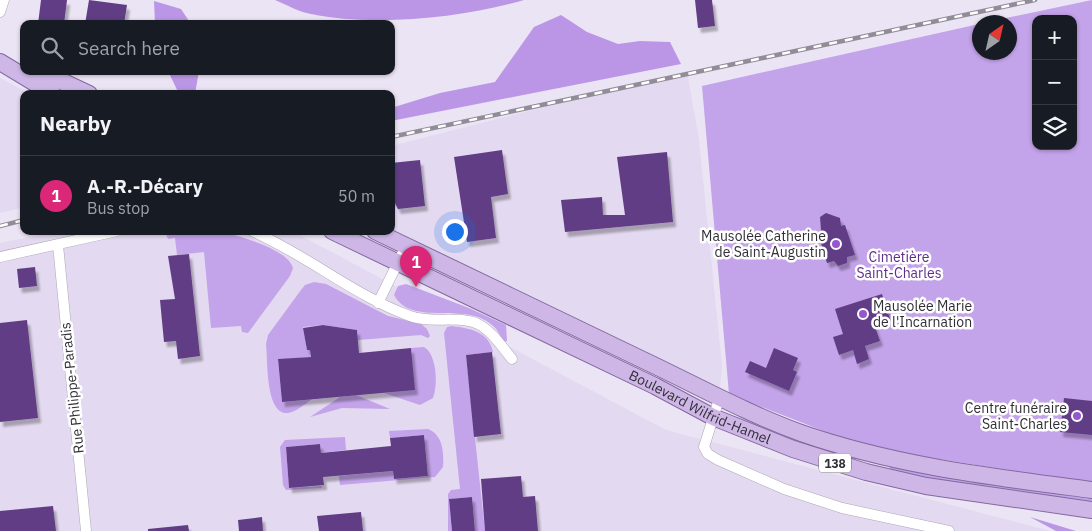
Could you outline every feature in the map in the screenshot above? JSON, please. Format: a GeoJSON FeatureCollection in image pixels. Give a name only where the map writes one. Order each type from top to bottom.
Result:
{"type":"FeatureCollection","features":[{"type":"Feature","properties":{"kind":"main road"},"geometry":{"type":"LineString","coordinates":[[0,56],[20,63]]}},
{"type":"Feature","properties":{"kind":"main road"},"geometry":{"type":"LineString","coordinates":[[0,62],[20,74]]}},
{"type":"Feature","properties":{"kind":"main road"},"geometry":{"type":"LineString","coordinates":[[22,75],[46,90]]}},
{"type":"Feature","properties":{"kind":"main road"},"geometry":{"type":"LineString","coordinates":[[49,75],[80,90]]}},
{"type":"Feature","properties":{"kind":"main road","name":"Boulevard Wilfrid-Hamel"},"geometry":{"type":"LineString","coordinates":[[340,235],[655,386],[713,417],[793,449],[866,472],[961,492],[1092,510]]}},
{"type":"Feature","properties":{"kind":"main road","name":"Boulevard Wilfrid-Hamel"},"geometry":{"type":"LineString","coordinates":[[383,235],[561,320],[719,399],[801,433],[887,458],[982,476],[1092,490]]}},
{"type":"Feature","properties":{"kind":"street"},"geometry":{"type":"LineString","coordinates":[[0,12],[4,0]]}},
{"type":"Feature","properties":{"kind":"street"},"geometry":{"type":"LineString","coordinates":[[0,257],[100,235]]}},
{"type":"Feature","properties":{"kind":"street"},"geometry":{"type":"LineString","coordinates":[[261,235],[280,244],[378,303],[424,320],[478,324],[490,332],[512,359]]}},
{"type":"Feature","properties":{"kind":"street","name":"Rue Philippe-Paradis"},"geometry":{"type":"LineString","coordinates":[[58,245],[86,531]]}},
{"type":"Feature","properties":{"kind":"street"},"geometry":{"type":"LineString","coordinates":[[378,303],[406,246]]}},
{"type":"Feature","properties":{"kind":"street"},"geometry":{"type":"LineString","coordinates":[[719,399],[704,447],[708,454],[718,460],[784,490],[842,508],[949,531]]}},
{"type":"Feature","properties":{"kind":"shaded area"},"geometry":{"type":"Polygon","coordinates":[[[275,0],[524,0],[474,12],[446,16],[418,19],[362,20],[311,14],[275,0]]]}},
{"type":"Feature","properties":{"kind":"shaded area"},"geometry":{"type":"Polygon","coordinates":[[[154,1],[181,9],[188,20],[155,20],[154,1]]]}},
{"type":"Feature","properties":{"kind":"shaded area"},"geometry":{"type":"Polygon","coordinates":[[[561,15],[587,32],[618,44],[640,41],[670,42],[681,64],[395,120],[395,107],[440,93],[495,82],[534,27],[561,15]]]}},
{"type":"Feature","properties":{"kind":"shaded area"},"geometry":{"type":"Polygon","coordinates":[[[687,71],[699,140],[722,366],[719,399],[395,233],[395,145],[687,71]]]}},
{"type":"Feature","properties":{"kind":"shaded area"},"geometry":{"type":"Polygon","coordinates":[[[170,75],[198,75],[196,90],[177,90],[170,75]]]}},
{"type":"Feature","properties":{"kind":"shaded area"},"geometry":{"type":"Polygon","coordinates":[[[0,78],[22,90],[20,90],[20,208],[0,213],[0,78]]]}},
{"type":"Feature","properties":{"kind":"shaded area"},"geometry":{"type":"Polygon","coordinates":[[[41,235],[300,235],[666,430],[1050,531],[0,531],[0,243],[41,235]]]}},
{"type":"Feature","properties":{"kind":"shaded area"},"geometry":{"type":"Polygon","coordinates":[[[1030,517],[1076,531],[1056,531],[1030,517]]]}},
{"type":"Feature","properties":{"kind":"green space","name":"Cimetière Saint-Charles"},"geometry":{"type":"Polygon","coordinates":[[[1092,0],[1092,483],[919,456],[844,439],[729,394],[702,86],[972,26],[972,60],[1017,60],[1017,16],[1092,0]]]}},
{"type":"Feature","properties":{"kind":"green space"},"geometry":{"type":"Polygon","coordinates":[[[166,235],[234,235],[273,249],[289,261],[293,268],[290,276],[248,333],[242,332],[241,326],[211,328],[204,252],[177,255],[175,238],[168,239],[166,235]]]}},
{"type":"Feature","properties":{"kind":"green space"},"geometry":{"type":"Polygon","coordinates":[[[314,282],[326,284],[388,316],[421,324],[427,329],[430,336],[428,338],[421,335],[358,340],[357,330],[323,325],[303,327],[307,350],[310,350],[311,357],[278,360],[282,402],[312,399],[288,413],[281,411],[275,405],[271,396],[266,344],[268,335],[301,290],[305,285],[314,282]]]}},
{"type":"Feature","properties":{"kind":"green space"},"geometry":{"type":"Polygon","coordinates":[[[406,284],[469,308],[506,325],[507,341],[504,342],[498,331],[482,319],[455,313],[413,310],[402,305],[394,295],[398,286],[406,284]]]}},
{"type":"Feature","properties":{"kind":"green space"},"geometry":{"type":"Polygon","coordinates":[[[447,327],[471,330],[482,335],[491,345],[493,352],[466,355],[485,531],[475,531],[472,497],[449,499],[452,531],[448,531],[448,494],[451,490],[460,489],[444,333],[447,327]]]}},
{"type":"Feature","properties":{"kind":"green space"},"geometry":{"type":"Polygon","coordinates":[[[424,347],[432,356],[434,363],[436,386],[433,398],[420,405],[384,393],[414,389],[411,348],[424,347]]]}},
{"type":"Feature","properties":{"kind":"green space"},"geometry":{"type":"Polygon","coordinates":[[[356,395],[390,409],[342,408],[310,417],[340,397],[356,395]]]}},
{"type":"Feature","properties":{"kind":"green space"},"geometry":{"type":"Polygon","coordinates":[[[733,415],[779,434],[838,450],[860,459],[852,460],[788,440],[733,415]]]}},
{"type":"Feature","properties":{"kind":"green space"},"geometry":{"type":"Polygon","coordinates":[[[428,429],[437,435],[443,450],[443,467],[435,477],[340,485],[339,476],[393,471],[394,479],[428,476],[424,435],[390,438],[389,431],[428,429]]]}},
{"type":"Feature","properties":{"kind":"green space"},"geometry":{"type":"Polygon","coordinates":[[[345,437],[346,450],[321,453],[320,444],[286,447],[289,488],[323,486],[321,488],[286,490],[283,485],[280,447],[285,440],[345,437]]]}},
{"type":"Feature","properties":{"kind":"green space"},"geometry":{"type":"Polygon","coordinates":[[[891,465],[1092,495],[1092,502],[965,486],[896,472],[889,468],[891,465]]]}},
{"type":"Feature","properties":{"kind":"building"},"geometry":{"type":"Polygon","coordinates":[[[41,0],[67,0],[64,20],[38,20],[41,0]]]}},
{"type":"Feature","properties":{"kind":"building"},"geometry":{"type":"Polygon","coordinates":[[[89,0],[127,5],[125,20],[86,20],[89,0]]]}},
{"type":"Feature","properties":{"kind":"building"},"geometry":{"type":"Polygon","coordinates":[[[695,0],[712,0],[715,26],[698,28],[695,0]]]}},
{"type":"Feature","properties":{"kind":"building"},"geometry":{"type":"Polygon","coordinates":[[[502,150],[508,194],[491,197],[496,238],[467,242],[454,157],[502,150]]]}},
{"type":"Feature","properties":{"kind":"building"},"geometry":{"type":"Polygon","coordinates":[[[667,152],[673,222],[565,232],[561,200],[602,197],[603,215],[625,215],[617,157],[667,152]]]}},
{"type":"Feature","properties":{"kind":"building"},"geometry":{"type":"Polygon","coordinates":[[[420,160],[425,206],[398,209],[395,203],[395,163],[420,160]]]}},
{"type":"Feature","properties":{"kind":"building","name":"Mausolée Catherine de Saint-Augustin"},"geometry":{"type":"Polygon","coordinates":[[[826,213],[840,218],[841,226],[845,225],[855,255],[847,257],[847,263],[838,266],[834,261],[827,263],[818,233],[821,230],[820,217],[826,213]]]}},
{"type":"Feature","properties":{"kind":"building"},"geometry":{"type":"Polygon","coordinates":[[[189,254],[200,356],[178,359],[176,341],[164,342],[160,300],[175,299],[168,256],[189,254]]]}},
{"type":"Feature","properties":{"kind":"building"},"geometry":{"type":"Polygon","coordinates":[[[35,267],[37,286],[19,288],[17,269],[35,267]]]}},
{"type":"Feature","properties":{"kind":"building"},"geometry":{"type":"Polygon","coordinates":[[[882,294],[890,319],[874,324],[880,341],[865,346],[869,359],[857,364],[853,350],[839,355],[833,337],[843,334],[835,309],[882,294]]]}},
{"type":"Feature","properties":{"kind":"building"},"geometry":{"type":"Polygon","coordinates":[[[27,320],[38,418],[0,422],[0,323],[27,320]]]}},
{"type":"Feature","properties":{"kind":"building"},"geometry":{"type":"Polygon","coordinates":[[[323,325],[357,330],[359,353],[411,348],[415,390],[282,402],[278,359],[311,357],[310,350],[307,350],[303,328],[323,325]]]}},
{"type":"Feature","properties":{"kind":"building"},"geometry":{"type":"Polygon","coordinates":[[[774,348],[798,358],[793,370],[797,372],[789,391],[745,372],[750,361],[766,368],[774,348]]]}},
{"type":"Feature","properties":{"kind":"building"},"geometry":{"type":"Polygon","coordinates":[[[492,352],[501,434],[474,437],[466,355],[492,352]]]}},
{"type":"Feature","properties":{"kind":"building","name":"Centre funéraire Saint-Charles"},"geometry":{"type":"Polygon","coordinates":[[[1064,398],[1092,401],[1092,435],[1060,432],[1064,398]]]}},
{"type":"Feature","properties":{"kind":"building"},"geometry":{"type":"Polygon","coordinates":[[[424,435],[428,476],[394,479],[393,471],[323,477],[324,485],[289,488],[286,447],[320,444],[321,453],[391,446],[390,438],[424,435]]]}},
{"type":"Feature","properties":{"kind":"building"},"geometry":{"type":"Polygon","coordinates":[[[521,476],[523,497],[535,496],[538,531],[485,531],[481,479],[521,476]]]}},
{"type":"Feature","properties":{"kind":"building"},"geometry":{"type":"Polygon","coordinates":[[[472,497],[475,531],[452,531],[449,499],[472,497]]]}},
{"type":"Feature","properties":{"kind":"building"},"geometry":{"type":"Polygon","coordinates":[[[53,506],[56,531],[0,531],[0,511],[53,506]]]}},
{"type":"Feature","properties":{"kind":"building"},"geometry":{"type":"Polygon","coordinates":[[[361,512],[363,531],[319,531],[317,516],[361,512]]]}},
{"type":"Feature","properties":{"kind":"building"},"geometry":{"type":"Polygon","coordinates":[[[262,517],[263,531],[239,531],[238,520],[262,517]]]}},
{"type":"Feature","properties":{"kind":"building"},"geometry":{"type":"Polygon","coordinates":[[[188,525],[189,531],[148,531],[148,529],[188,525]]]}},
{"type":"Feature","properties":{"kind":"railway"},"geometry":{"type":"LineString","coordinates":[[395,136],[1035,0]]}},
{"type":"Feature","properties":{"kind":"railway"},"geometry":{"type":"LineString","coordinates":[[0,226],[20,221]]}},
{"type":"Feature","properties":{"kind":"place","name":"Mausolée Catherine de Saint-Augustin"},"geometry":{"type":"Point","coordinates":[836,244]}},
{"type":"Feature","properties":{"kind":"place","name":"A.-R.-Décary"},"geometry":{"type":"Point","coordinates":[416,287]}},
{"type":"Feature","properties":{"kind":"place","name":"Mausolée Marie de l'Incarnation"},"geometry":{"type":"Point","coordinates":[863,314]}},
{"type":"Feature","properties":{"kind":"place","name":"Centre funéraire Saint-Charles"},"geometry":{"type":"Point","coordinates":[1077,416]}}]}
